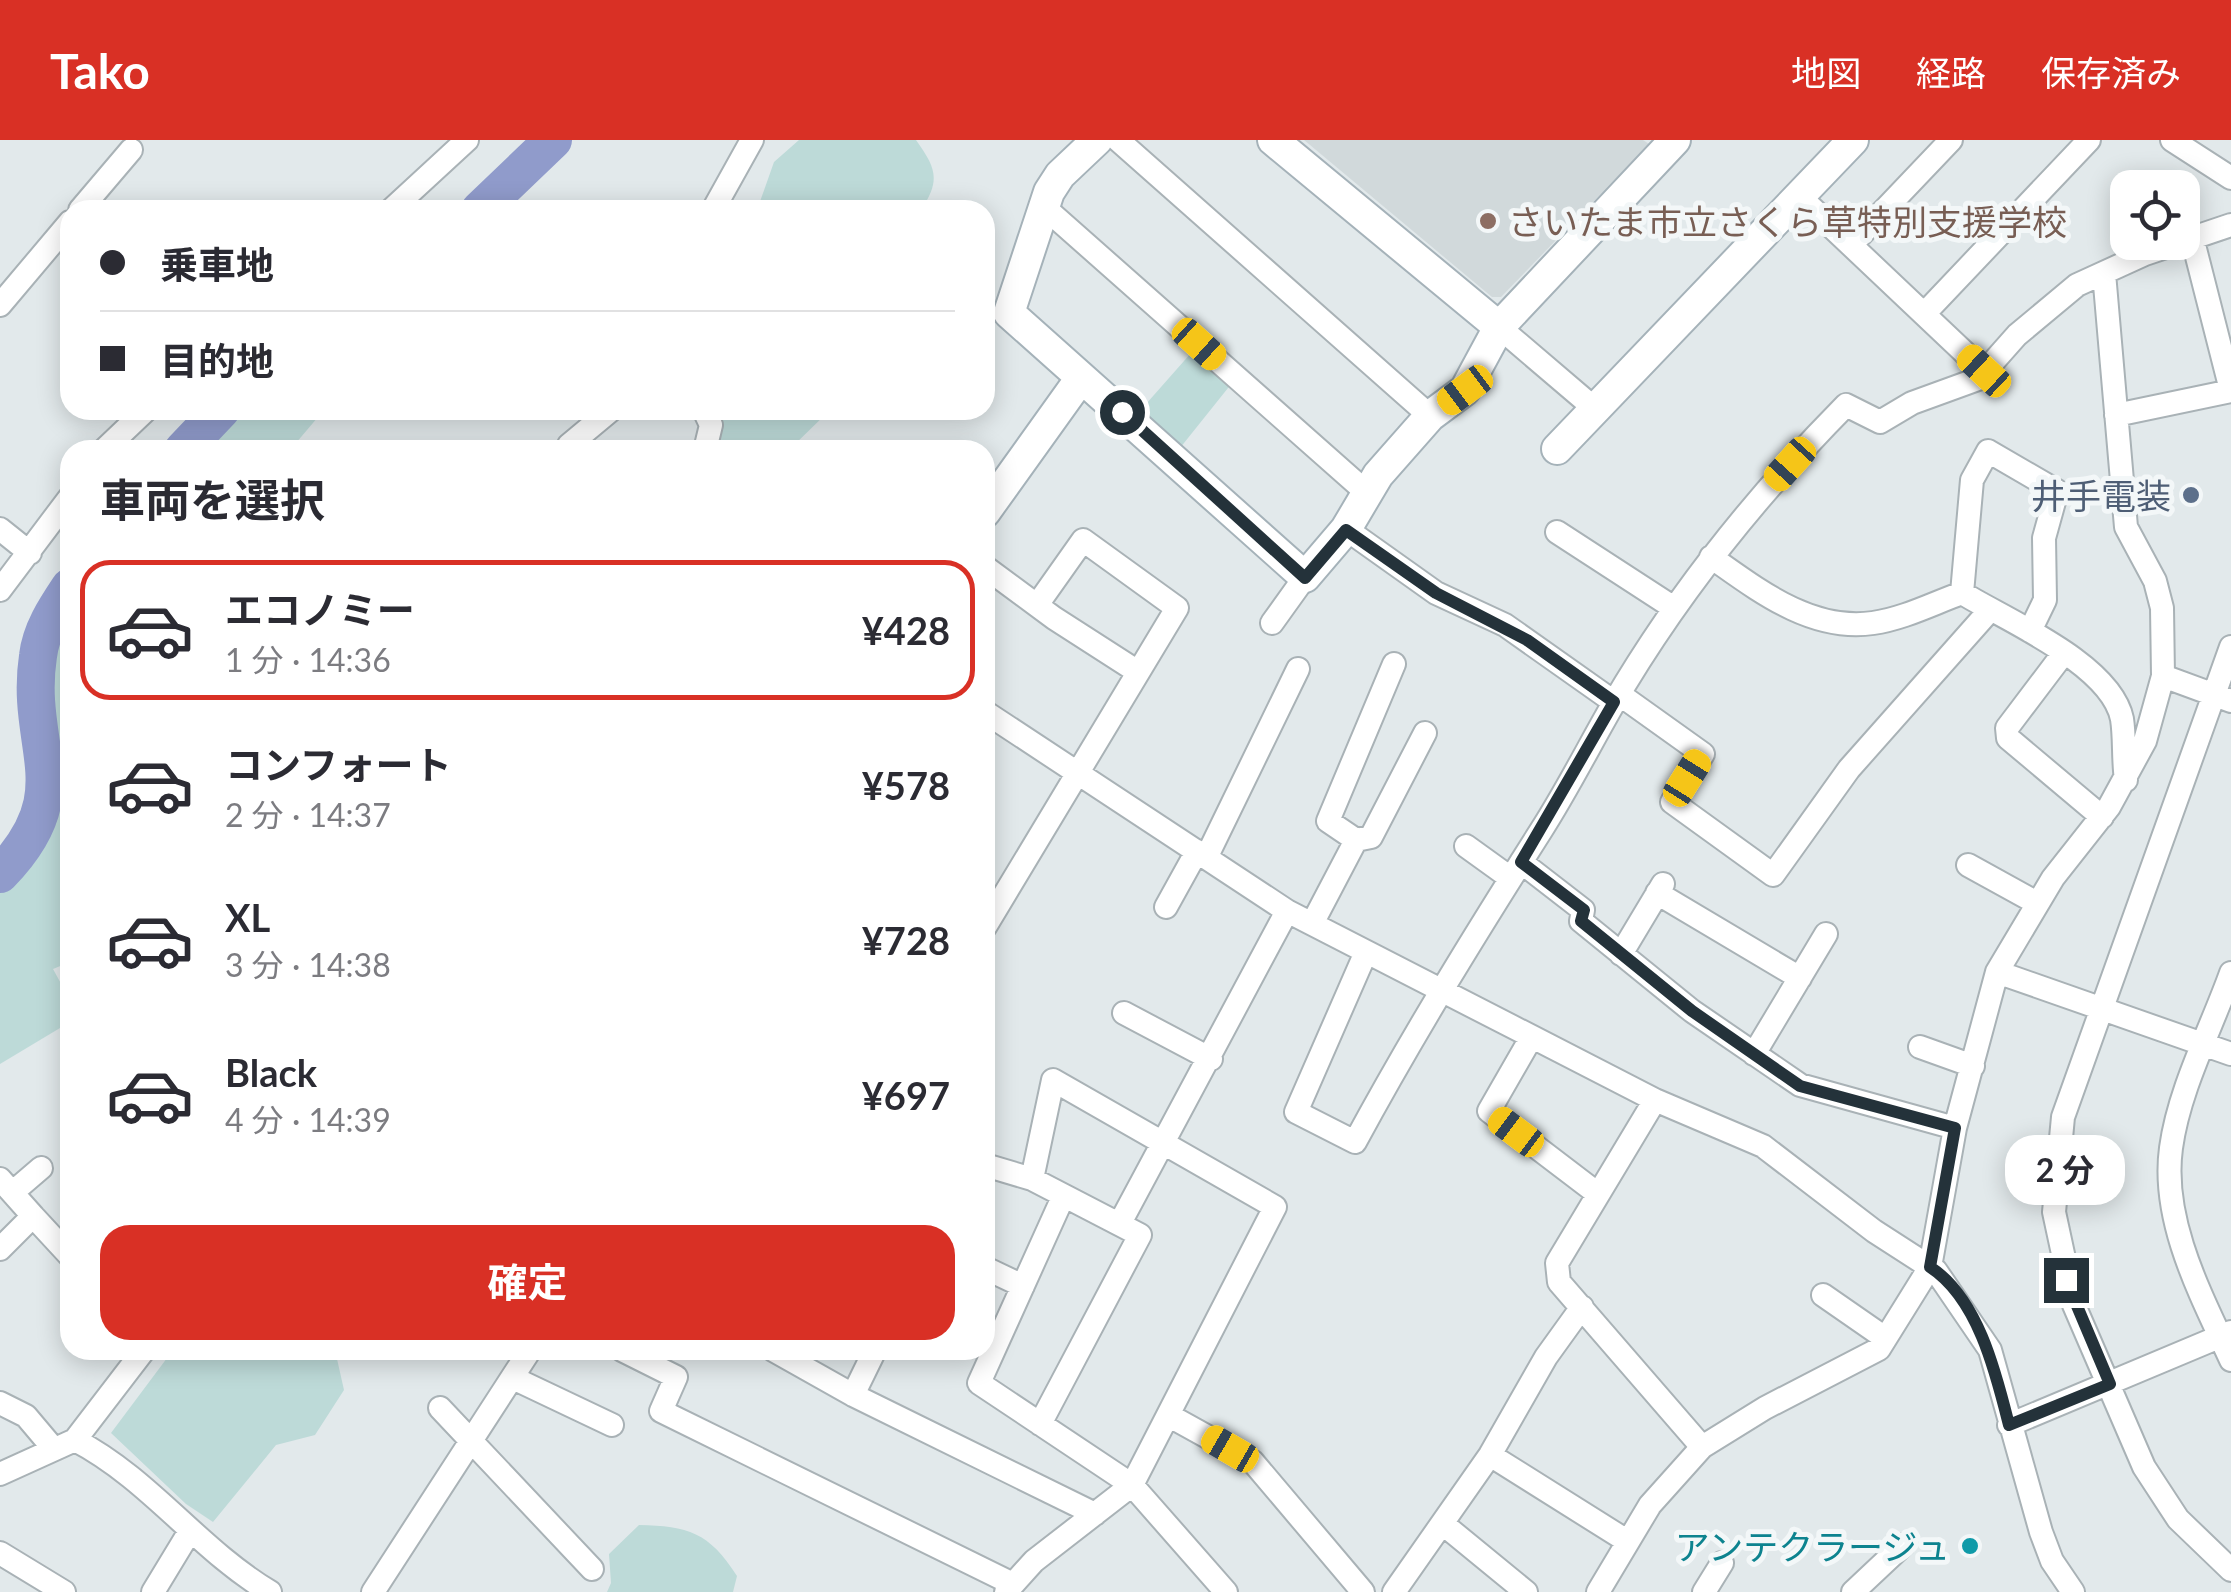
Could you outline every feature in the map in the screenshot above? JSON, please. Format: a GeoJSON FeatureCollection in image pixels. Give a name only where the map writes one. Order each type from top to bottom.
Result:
{"type":"FeatureCollection","features":[{"type":"Feature","properties":{"kind":"street"},"geometry":{"type":"LineString","coordinates":[[402,200],[467,140]]}},
{"type":"Feature","properties":{"kind":"street"},"geometry":{"type":"LineString","coordinates":[[719,200],[752,140]]}},
{"type":"Feature","properties":{"kind":"street"},"geometry":{"type":"LineString","coordinates":[[1097,140],[1060,175],[1044,207],[1009,313],[1305,578]]}},
{"type":"Feature","properties":{"kind":"street"},"geometry":{"type":"LineString","coordinates":[[1118,140],[1430,416]]}},
{"type":"Feature","properties":{"kind":"street"},"geometry":{"type":"LineString","coordinates":[[1273,140],[1594,408]]}},
{"type":"Feature","properties":{"kind":"street"},"geometry":{"type":"LineString","coordinates":[[1272,623],[1346,530],[1365,491],[1430,416],[1465,390],[1499,326],[1675,140]]}},
{"type":"Feature","properties":{"kind":"street"},"geometry":{"type":"LineString","coordinates":[[1557,449],[1853,140]]}},
{"type":"Feature","properties":{"kind":"street"},"geometry":{"type":"LineString","coordinates":[[1851,245],[1951,140]]}},
{"type":"Feature","properties":{"kind":"street"},"geometry":{"type":"LineString","coordinates":[[1924,314],[2089,140]]}},
{"type":"Feature","properties":{"kind":"street"},"geometry":{"type":"LineString","coordinates":[[2172,140],[2231,178]]}},
{"type":"Feature","properties":{"kind":"street"},"geometry":{"type":"LineString","coordinates":[[88,200],[130,150]]}},
{"type":"Feature","properties":{"kind":"street"},"geometry":{"type":"LineString","coordinates":[[1800,196],[1984,371]]}},
{"type":"Feature","properties":{"kind":"street"},"geometry":{"type":"LineString","coordinates":[[1044,207],[1365,491]]}},
{"type":"Feature","properties":{"kind":"street"},"geometry":{"type":"LineString","coordinates":[[2200,238],[2231,225]]}},
{"type":"Feature","properties":{"kind":"street"},"geometry":{"type":"LineString","coordinates":[[0,305],[60,234]]}},
{"type":"Feature","properties":{"kind":"street"},"geometry":{"type":"LineString","coordinates":[[1366,952],[1296,1112],[1354,1142],[1439,989],[1617,698],[1711,557],[1846,405],[1880,422],[1926,397],[1969,384],[2054,303],[2131,260]]}},
{"type":"Feature","properties":{"kind":"street"},"geometry":{"type":"LineString","coordinates":[[2116,415],[2231,390],[2224,333],[2199,260]]}},
{"type":"Feature","properties":{"kind":"street"},"geometry":{"type":"LineString","coordinates":[[1598,1592],[1656,1497],[1702,1448],[1764,1408],[1879,1349],[1930,1267],[1955,1128],[1996,972],[2037,904],[2126,780],[2145,740],[2163,676],[2162,608],[2155,581],[2126,527],[2104,272]]}},
{"type":"Feature","properties":{"kind":"street"},"geometry":{"type":"LineString","coordinates":[[2093,352],[2097,313],[2106,310]]}},
{"type":"Feature","properties":{"kind":"street"},"geometry":{"type":"LineString","coordinates":[[995,498],[1081,378]]}},
{"type":"Feature","properties":{"kind":"street"},"geometry":{"type":"LineString","coordinates":[[114,440],[136,420]]}},
{"type":"Feature","properties":{"kind":"street"},"geometry":{"type":"LineString","coordinates":[[574,440],[599,420]]}},
{"type":"Feature","properties":{"kind":"street"},"geometry":{"type":"LineString","coordinates":[[1962,593],[1972,480],[1988,451],[2058,490],[2044,538],[2045,600],[2030,630]]}},
{"type":"Feature","properties":{"kind":"street"},"geometry":{"type":"LineString","coordinates":[[0,590],[60,512]]}},
{"type":"Feature","properties":{"kind":"street"},"geometry":{"type":"LineString","coordinates":[[0,528],[30,553]]}},
{"type":"Feature","properties":{"kind":"street"},"geometry":{"type":"LineString","coordinates":[[1346,530],[1436,593],[1505,626],[1702,754],[1672,802],[1774,875],[1850,769],[1990,610]]}},
{"type":"Feature","properties":{"kind":"street"},"geometry":{"type":"LineString","coordinates":[[1556,532],[1674,608]]}},
{"type":"Feature","properties":{"kind":"street"},"geometry":{"type":"LineString","coordinates":[[995,911],[1178,608],[1083,540],[1037,606]]}},
{"type":"Feature","properties":{"kind":"street"},"geometry":{"type":"LineString","coordinates":[[1711,557],[1779,604],[1852,623],[1874,623],[1962,593]]}},
{"type":"Feature","properties":{"kind":"street"},"geometry":{"type":"LineString","coordinates":[[995,574],[1138,672]]}},
{"type":"Feature","properties":{"kind":"street"},"geometry":{"type":"LineString","coordinates":[[1962,593],[2030,630],[2094,676],[2117,707],[2126,780]]}},
{"type":"Feature","properties":{"kind":"street"},"geometry":{"type":"LineString","coordinates":[[2231,646],[2222,698],[2100,1008],[2063,1116],[2054,1212],[2066,1280],[2144,1467],[2178,1519],[2231,1570]]}},
{"type":"Feature","properties":{"kind":"street"},"geometry":{"type":"LineString","coordinates":[[2063,654],[2007,728],[2008,738],[2102,817]]}},
{"type":"Feature","properties":{"kind":"street"},"geometry":{"type":"LineString","coordinates":[[1394,664],[1328,821],[1356,840],[1372,837],[1425,733]]}},
{"type":"Feature","properties":{"kind":"street"},"geometry":{"type":"LineString","coordinates":[[1166,907],[1202,854],[1298,669]]}},
{"type":"Feature","properties":{"kind":"street"},"geometry":{"type":"LineString","coordinates":[[2163,676],[2222,698]]}},
{"type":"Feature","properties":{"kind":"street"},"geometry":{"type":"LineString","coordinates":[[995,719],[1287,910],[1655,1100],[1763,1146],[1874,1231],[1943,1277],[1990,1350],[2040,1532],[2073,1592]]}},
{"type":"Feature","properties":{"kind":"street"},"geometry":{"type":"LineString","coordinates":[[1313,922],[1356,840]]}},
{"type":"Feature","properties":{"kind":"street"},"geometry":{"type":"LineString","coordinates":[[1466,846],[1515,869],[1584,910],[1581,921],[1621,954],[1800,1086],[1955,1128]]}},
{"type":"Feature","properties":{"kind":"street"},"geometry":{"type":"LineString","coordinates":[[1968,865],[2037,904]]}},
{"type":"Feature","properties":{"kind":"street"},"geometry":{"type":"LineString","coordinates":[[1621,954],[1661,888],[1800,978]]}},
{"type":"Feature","properties":{"kind":"street"},"geometry":{"type":"LineString","coordinates":[[1120,1223],[1287,910]]}},
{"type":"Feature","properties":{"kind":"street"},"geometry":{"type":"LineString","coordinates":[[1754,1054],[1826,934]]}},
{"type":"Feature","properties":{"kind":"street"},"geometry":{"type":"LineString","coordinates":[[1996,972],[2231,1054]]}},
{"type":"Feature","properties":{"kind":"street"},"geometry":{"type":"LineString","coordinates":[[2231,973],[2174,1133],[2170,1181],[2177,1229],[2226,1334],[2231,1360]]}},
{"type":"Feature","properties":{"kind":"street"},"geometry":{"type":"LineString","coordinates":[[1124,1012],[1210,1059]]}},
{"type":"Feature","properties":{"kind":"street"},"geometry":{"type":"LineString","coordinates":[[1531,1038],[1489,1111],[1598,1194]]}},
{"type":"Feature","properties":{"kind":"street"},"geometry":{"type":"LineString","coordinates":[[1920,1047],[1972,1066]]}},
{"type":"Feature","properties":{"kind":"street"},"geometry":{"type":"LineString","coordinates":[[641,1360],[676,1378],[662,1411],[1010,1588],[1132,1485],[1275,1208],[1053,1080],[1032,1180]]}},
{"type":"Feature","properties":{"kind":"street"},"geometry":{"type":"LineString","coordinates":[[1655,1100],[1558,1263],[1559,1282],[1702,1448]]}},
{"type":"Feature","properties":{"kind":"street"},"geometry":{"type":"LineString","coordinates":[[41,1168],[6,1186],[60,1245]]}},
{"type":"Feature","properties":{"kind":"street"},"geometry":{"type":"LineString","coordinates":[[995,1168],[1032,1180],[1140,1235],[1040,1424]]}},
{"type":"Feature","properties":{"kind":"street"},"geometry":{"type":"LineString","coordinates":[[995,1340],[1063,1197]]}},
{"type":"Feature","properties":{"kind":"street"},"geometry":{"type":"LineString","coordinates":[[0,1249],[33,1216]]}},
{"type":"Feature","properties":{"kind":"street"},"geometry":{"type":"LineString","coordinates":[[995,1273],[1022,1286]]}},
{"type":"Feature","properties":{"kind":"street"},"geometry":{"type":"LineString","coordinates":[[1823,1295],[1885,1338]]}},
{"type":"Feature","properties":{"kind":"street"},"geometry":{"type":"LineString","coordinates":[[1394,1592],[1490,1455],[1546,1357],[1582,1307]]}},
{"type":"Feature","properties":{"kind":"street"},"geometry":{"type":"LineString","coordinates":[[2009,1425],[2226,1334]]}},
{"type":"Feature","properties":{"kind":"street"},"geometry":{"type":"LineString","coordinates":[[0,1474],[64,1444],[135,1360]]}},
{"type":"Feature","properties":{"kind":"street"},"geometry":{"type":"LineString","coordinates":[[373,1592],[524,1360]]}},
{"type":"Feature","properties":{"kind":"street"},"geometry":{"type":"LineString","coordinates":[[791,1360],[1095,1514]]}},
{"type":"Feature","properties":{"kind":"street"},"geometry":{"type":"LineString","coordinates":[[854,1395],[870,1360]]}},
{"type":"Feature","properties":{"kind":"street"},"geometry":{"type":"LineString","coordinates":[[986,1360],[979,1383],[1132,1485],[1226,1592]]}},
{"type":"Feature","properties":{"kind":"street"},"geometry":{"type":"LineString","coordinates":[[513,1378],[612,1425]]}},
{"type":"Feature","properties":{"kind":"street"},"geometry":{"type":"LineString","coordinates":[[0,1402],[64,1444],[140,1482],[228,1567],[270,1592]]}},
{"type":"Feature","properties":{"kind":"street"},"geometry":{"type":"LineString","coordinates":[[440,1408],[592,1569]]}},
{"type":"Feature","properties":{"kind":"street"},"geometry":{"type":"LineString","coordinates":[[1168,1414],[1253,1462],[1363,1592]]}},
{"type":"Feature","properties":{"kind":"street"},"geometry":{"type":"LineString","coordinates":[[1490,1455],[1628,1541]]}},
{"type":"Feature","properties":{"kind":"street"},"geometry":{"type":"LineString","coordinates":[[1443,1524],[1526,1592]]}},
{"type":"Feature","properties":{"kind":"street"},"geometry":{"type":"LineString","coordinates":[[153,1592],[190,1531]]}},
{"type":"Feature","properties":{"kind":"street"},"geometry":{"type":"LineString","coordinates":[[1854,1592],[1903,1545]]}},
{"type":"Feature","properties":{"kind":"street"},"geometry":{"type":"LineString","coordinates":[[0,1553],[64,1592]]}},
{"type":"Feature","properties":{"kind":"street"},"geometry":{"type":"LineString","coordinates":[[1704,1592],[1722,1563]]}},
{"type":"Feature","properties":{"kind":"shaded area","name":"さいたま市立さくら草特別支援学校"},"geometry":{"type":"Polygon","coordinates":[[[1304,140],[1643,140],[1649,144],[1501,297],[1492,297],[1304,140]]]}},
{"type":"Feature","properties":{"kind":"green space"},"geometry":{"type":"Polygon","coordinates":[[[799,140],[916,140],[934,174],[926,200],[761,200],[774,162],[799,140]]]}},
{"type":"Feature","properties":{"kind":"green space"},"geometry":{"type":"Polygon","coordinates":[[[1199,344],[1236,378],[1172,458],[1131,421],[1199,344]]]}},
{"type":"Feature","properties":{"kind":"green space"},"geometry":{"type":"Polygon","coordinates":[[[222,420],[316,420],[298,440],[202,440],[222,420]]]}},
{"type":"Feature","properties":{"kind":"green space"},"geometry":{"type":"Polygon","coordinates":[[[716,420],[820,420],[799,440],[714,440],[716,420]]]}},
{"type":"Feature","properties":{"kind":"green space"},"geometry":{"type":"Polygon","coordinates":[[[60,632],[60,966],[53,969],[60,982],[60,1028],[0,1064],[0,877],[29,842],[52,735],[48,658],[60,632]]]}},
{"type":"Feature","properties":{"kind":"green space"},"geometry":{"type":"Polygon","coordinates":[[[166,1360],[337,1360],[344,1390],[315,1435],[276,1445],[213,1522],[186,1504],[111,1433],[166,1360]]]}},
{"type":"Feature","properties":{"kind":"green space"},"geometry":{"type":"Polygon","coordinates":[[[639,1525],[684,1530],[707,1541],[737,1576],[733,1592],[607,1592],[611,1583],[609,1554],[639,1525]]]}},
{"type":"Feature","properties":{"kind":"waterway"},"geometry":{"type":"LineString","coordinates":[[490,200],[553,140]]}},
{"type":"Feature","properties":{"kind":"waterway"},"geometry":{"type":"LineString","coordinates":[[192,440],[212,420]]}},
{"type":"Feature","properties":{"kind":"waterway"},"geometry":{"type":"LineString","coordinates":[[0,874],[24,845],[38,818],[44,793],[36,689],[38,656],[46,628],[60,603]]}},
{"type":"Feature","properties":{"kind":"place","name":"さいたま市立さくら草特別支援学校"},"geometry":{"type":"Point","coordinates":[1488,221]}},
{"type":"Feature","properties":{"kind":"place","name":"井手電装"},"geometry":{"type":"Point","coordinates":[2191,495]}},
{"type":"Feature","properties":{"kind":"place","name":"アンテクラージュ"},"geometry":{"type":"Point","coordinates":[1970,1546]}},
{"type":"Feature","properties":{"kind":"route"},"geometry":{"type":"LineString","coordinates":[[1122,412],[1305,578],[1346,530],[1436,593],[1505,626],[1549,654],[1614,702],[1521,862],[1584,910],[1581,921],[1636,968],[1800,1086],[1955,1128],[1930,1267],[1943,1277],[1990,1350],[2009,1425],[2110,1384],[2066,1280]]}}]}
